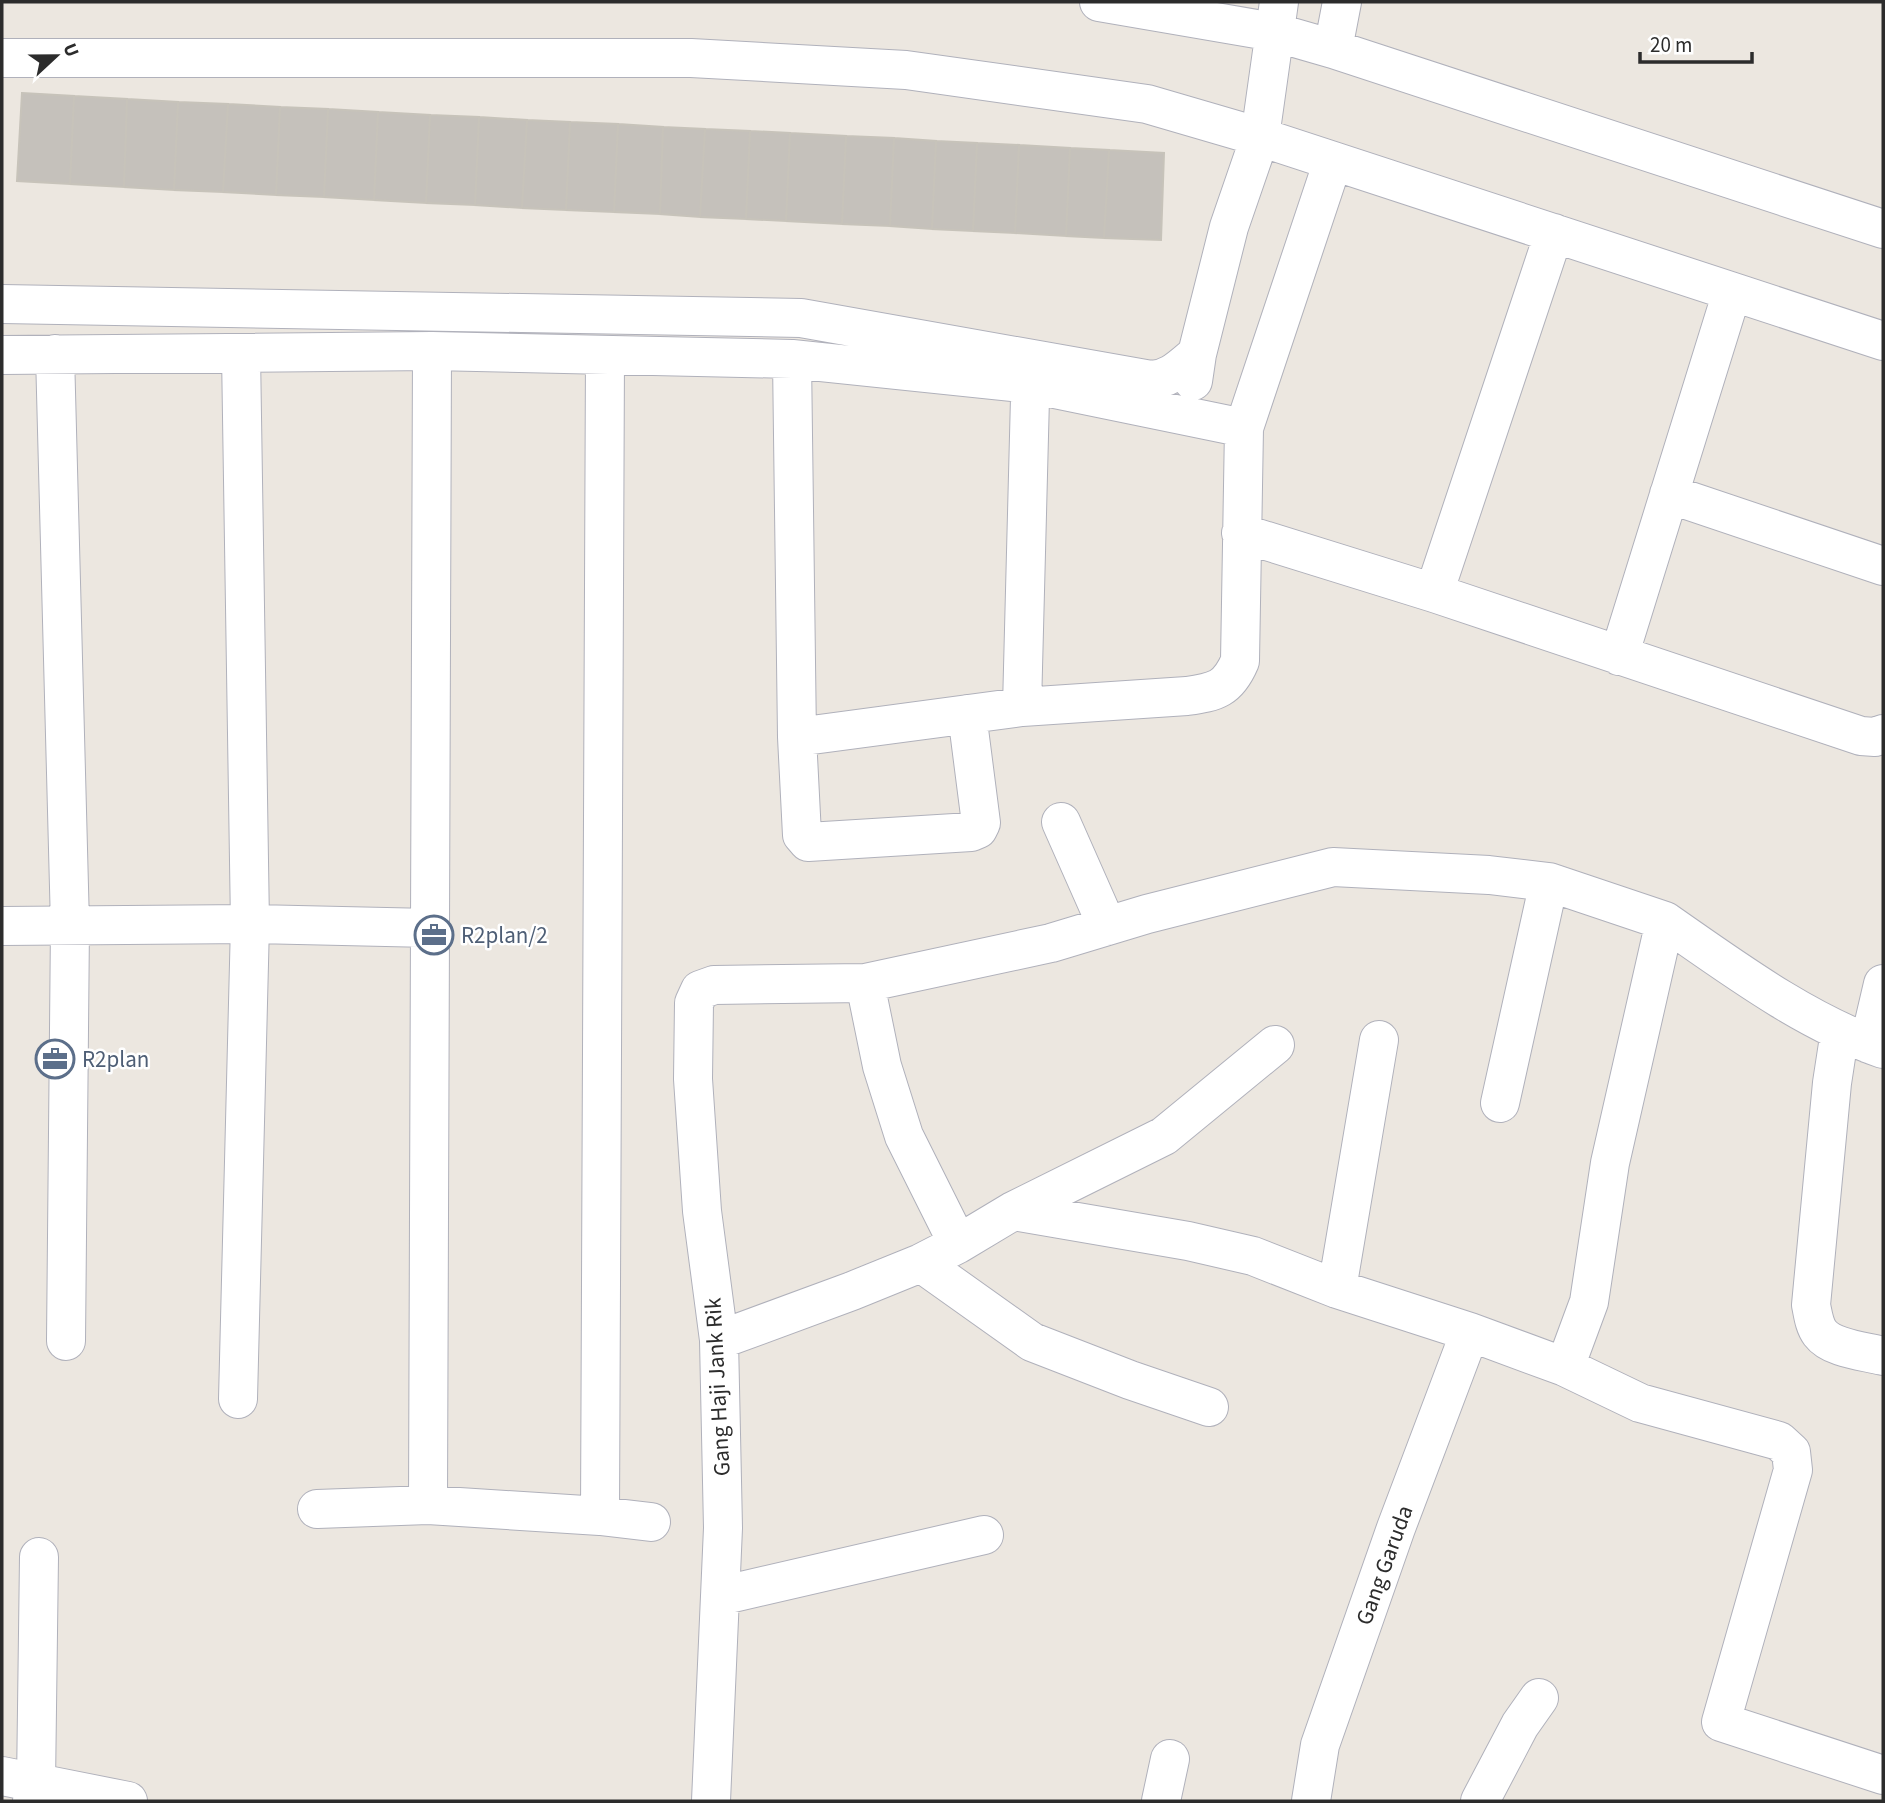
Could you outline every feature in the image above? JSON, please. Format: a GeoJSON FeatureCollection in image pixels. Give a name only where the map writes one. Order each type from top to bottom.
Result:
{"type":"FeatureCollection","features":[{"type":"Feature","properties":{"kind":"street"},"geometry":{"type":"LineString","coordinates":[[1099,2],[1275,34],[1334,49],[1883,229]]}},
{"type":"Feature","properties":{"kind":"street"},"geometry":{"type":"LineString","coordinates":[[1334,49],[1342,2]]}},
{"type":"Feature","properties":{"kind":"street"},"geometry":{"type":"LineString","coordinates":[[1189,416],[1196,354],[1229,227],[1262,123],[1275,34]]}},
{"type":"Feature","properties":{"kind":"street"},"geometry":{"type":"LineString","coordinates":[[2,58],[691,58],[906,70],[1147,104],[1262,123],[1333,161],[1883,341]]}},
{"type":"Feature","properties":{"kind":"street"},"geometry":{"type":"LineString","coordinates":[[797,737],[1022,707],[1187,696],[1213,691],[1225,685],[1240,661],[1244,428],[1333,161]]}},
{"type":"Feature","properties":{"kind":"street"},"geometry":{"type":"LineString","coordinates":[[1434,593],[1554,233]]}},
{"type":"Feature","properties":{"kind":"street"},"geometry":{"type":"LineString","coordinates":[[1619,656],[1732,292]]}},
{"type":"Feature","properties":{"kind":"street"},"geometry":{"type":"LineString","coordinates":[[2,303],[801,318],[1030,372],[1125,390],[1189,416],[1244,428]]}},
{"type":"Feature","properties":{"kind":"street"},"geometry":{"type":"LineString","coordinates":[[501,353],[502,313]]}},
{"type":"Feature","properties":{"kind":"street"},"geometry":{"type":"LineString","coordinates":[[2,355],[432,351],[792,359],[1030,372]]}},
{"type":"Feature","properties":{"kind":"street"},"geometry":{"type":"LineString","coordinates":[[428,1504],[432,351]]}},
{"type":"Feature","properties":{"kind":"street"},"geometry":{"type":"LineString","coordinates":[[238,1399],[250,924],[241,353]]}},
{"type":"Feature","properties":{"kind":"street"},"geometry":{"type":"LineString","coordinates":[[55,354],[70,925],[66,1341]]}},
{"type":"Feature","properties":{"kind":"street"},"geometry":{"type":"LineString","coordinates":[[1125,390],[1163,380],[1196,354]]}},
{"type":"Feature","properties":{"kind":"street"},"geometry":{"type":"LineString","coordinates":[[600,1516],[605,355]]}},
{"type":"Feature","properties":{"kind":"street"},"geometry":{"type":"LineString","coordinates":[[792,359],[797,737],[802,835],[808,842],[971,832],[978,829],[981,823],[967,714]]}},
{"type":"Feature","properties":{"kind":"street"},"geometry":{"type":"LineString","coordinates":[[1022,707],[1030,372]]}},
{"type":"Feature","properties":{"kind":"street"},"geometry":{"type":"LineString","coordinates":[[1669,494],[1883,566]]}},
{"type":"Feature","properties":{"kind":"street"},"geometry":{"type":"LineString","coordinates":[[1241,533],[1434,593],[1861,736],[1875,737],[1883,734]]}},
{"type":"Feature","properties":{"kind":"street"},"geometry":{"type":"LineString","coordinates":[[1061,822],[1107,926]]}},
{"type":"Feature","properties":{"kind":"street"},"geometry":{"type":"LineString","coordinates":[[958,1244],[904,1136],[882,1066],[866,983],[1051,943],[1147,914],[1334,867],[1489,875],[1549,882],[1665,921],[1748,979],[1864,1041]]}},
{"type":"Feature","properties":{"kind":"street"},"geometry":{"type":"LineString","coordinates":[[1500,1103],[1549,882]]}},
{"type":"Feature","properties":{"kind":"street"},"geometry":{"type":"LineString","coordinates":[[1564,1367],[1589,1302],[1610,1163],[1665,921]]}},
{"type":"Feature","properties":{"kind":"street"},"geometry":{"type":"LineString","coordinates":[[2,926],[250,924],[430,928]]}},
{"type":"Feature","properties":{"kind":"street","name":"Gang Haji Jank Rik"},"geometry":{"type":"LineString","coordinates":[[711,1801],[723,1528],[719,1340],[702,1211],[692,1079],[694,1003],[700,990],[714,985],[866,983]]}},
{"type":"Feature","properties":{"kind":"street"},"geometry":{"type":"LineString","coordinates":[[1883,984],[1864,1041],[1832,1083],[1811,1306],[1815,1324],[1821,1334],[1832,1343],[1883,1356]]}},
{"type":"Feature","properties":{"kind":"street"},"geometry":{"type":"LineString","coordinates":[[1337,1289],[1379,1040]]}},
{"type":"Feature","properties":{"kind":"street"},"geometry":{"type":"LineString","coordinates":[[719,1340],[921,1263],[1013,1212],[1164,1136],[1275,1045]]}},
{"type":"Feature","properties":{"kind":"street"},"geometry":{"type":"LineString","coordinates":[[1013,1212],[1188,1241],[1253,1256],[1337,1289],[1470,1332],[1564,1367],[1640,1403],[1779,1441],[1791,1452],[1793,1470],[1721,1722],[1883,1775]]}},
{"type":"Feature","properties":{"kind":"street"},"geometry":{"type":"LineString","coordinates":[[921,1263],[1032,1342],[1209,1407]]}},
{"type":"Feature","properties":{"kind":"street","name":"Gang Garuda"},"geometry":{"type":"LineString","coordinates":[[1311,1801],[1320,1745],[1396,1528],[1470,1332]]}},
{"type":"Feature","properties":{"kind":"street"},"geometry":{"type":"LineString","coordinates":[[317,1510],[428,1504],[651,1522]]}},
{"type":"Feature","properties":{"kind":"street"},"geometry":{"type":"LineString","coordinates":[[720,1596],[984,1535]]}},
{"type":"Feature","properties":{"kind":"street"},"geometry":{"type":"LineString","coordinates":[[39,1557],[23,1787],[128,1801]]}},
{"type":"Feature","properties":{"kind":"street"},"geometry":{"type":"LineString","coordinates":[[1480,1801],[1520,1725],[1539,1698]]}},
{"type":"Feature","properties":{"kind":"street"},"geometry":{"type":"LineString","coordinates":[[1161,1801],[1170,1759]]}},
{"type":"Feature","properties":{"kind":"building"},"geometry":{"type":"Polygon","coordinates":[[[22,93],[74,96],[70,184],[17,181],[22,93]]]}},
{"type":"Feature","properties":{"kind":"building"},"geometry":{"type":"Polygon","coordinates":[[[74,96],[127,99],[124,187],[70,184],[74,96]]]}},
{"type":"Feature","properties":{"kind":"building"},"geometry":{"type":"Polygon","coordinates":[[[127,99],[178,102],[174,190],[124,187],[127,99]]]}},
{"type":"Feature","properties":{"kind":"building"},"geometry":{"type":"Polygon","coordinates":[[[178,102],[228,104],[223,192],[174,190],[178,102]]]}},
{"type":"Feature","properties":{"kind":"building"},"geometry":{"type":"Polygon","coordinates":[[[228,104],[280,107],[276,195],[223,192],[228,104]]]}},
{"type":"Feature","properties":{"kind":"building"},"geometry":{"type":"Polygon","coordinates":[[[280,107],[328,109],[324,197],[276,195],[280,107]]]}},
{"type":"Feature","properties":{"kind":"building"},"geometry":{"type":"Polygon","coordinates":[[[328,109],[378,112],[374,200],[324,197],[328,109]]]}},
{"type":"Feature","properties":{"kind":"building"},"geometry":{"type":"Polygon","coordinates":[[[378,112],[430,115],[426,203],[374,200],[378,112]]]}},
{"type":"Feature","properties":{"kind":"building"},"geometry":{"type":"Polygon","coordinates":[[[430,115],[479,117],[475,205],[426,203],[430,115]]]}},
{"type":"Feature","properties":{"kind":"building"},"geometry":{"type":"Polygon","coordinates":[[[479,117],[527,120],[522,208],[475,205],[479,117]]]}},
{"type":"Feature","properties":{"kind":"building"},"geometry":{"type":"Polygon","coordinates":[[[527,120],[570,122],[566,210],[522,208],[527,120]]]}},
{"type":"Feature","properties":{"kind":"building"},"geometry":{"type":"Polygon","coordinates":[[[570,122],[618,124],[614,212],[566,210],[570,122]]]}},
{"type":"Feature","properties":{"kind":"building"},"geometry":{"type":"Polygon","coordinates":[[[618,124],[663,127],[660,214],[614,212],[618,124]]]}},
{"type":"Feature","properties":{"kind":"building"},"geometry":{"type":"Polygon","coordinates":[[[663,127],[705,129],[700,217],[660,214],[663,127]]]}},
{"type":"Feature","properties":{"kind":"building"},"geometry":{"type":"Polygon","coordinates":[[[705,129],[750,131],[746,219],[700,217],[705,129]]]}},
{"type":"Feature","properties":{"kind":"building"},"geometry":{"type":"Polygon","coordinates":[[[750,131],[790,133],[786,221],[746,219],[750,131]]]}},
{"type":"Feature","properties":{"kind":"building"},"geometry":{"type":"Polygon","coordinates":[[[790,133],[846,136],[842,224],[786,221],[790,133]]]}},
{"type":"Feature","properties":{"kind":"building"},"geometry":{"type":"Polygon","coordinates":[[[846,136],[894,138],[890,226],[842,224],[846,136]]]}},
{"type":"Feature","properties":{"kind":"building"},"geometry":{"type":"Polygon","coordinates":[[[894,138],[936,141],[932,229],[890,226],[894,138]]]}},
{"type":"Feature","properties":{"kind":"building"},"geometry":{"type":"Polygon","coordinates":[[[936,141],[977,143],[973,231],[932,229],[936,141]]]}},
{"type":"Feature","properties":{"kind":"building"},"geometry":{"type":"Polygon","coordinates":[[[977,143],[1019,145],[1015,233],[973,231],[977,143]]]}},
{"type":"Feature","properties":{"kind":"building"},"geometry":{"type":"Polygon","coordinates":[[[1019,145],[1070,148],[1066,236],[1015,233],[1019,145]]]}},
{"type":"Feature","properties":{"kind":"building"},"geometry":{"type":"Polygon","coordinates":[[[1070,148],[1109,150],[1104,238],[1066,236],[1070,148]]]}},
{"type":"Feature","properties":{"kind":"building"},"geometry":{"type":"Polygon","coordinates":[[[1109,150],[1164,153],[1161,240],[1104,238],[1109,150]]]}},
{"type":"Feature","properties":{"kind":"place","name":"R2plan/2"},"geometry":{"type":"Point","coordinates":[434,935]}},
{"type":"Feature","properties":{"kind":"place","name":"R2plan"},"geometry":{"type":"Point","coordinates":[55,1059]}}]}
